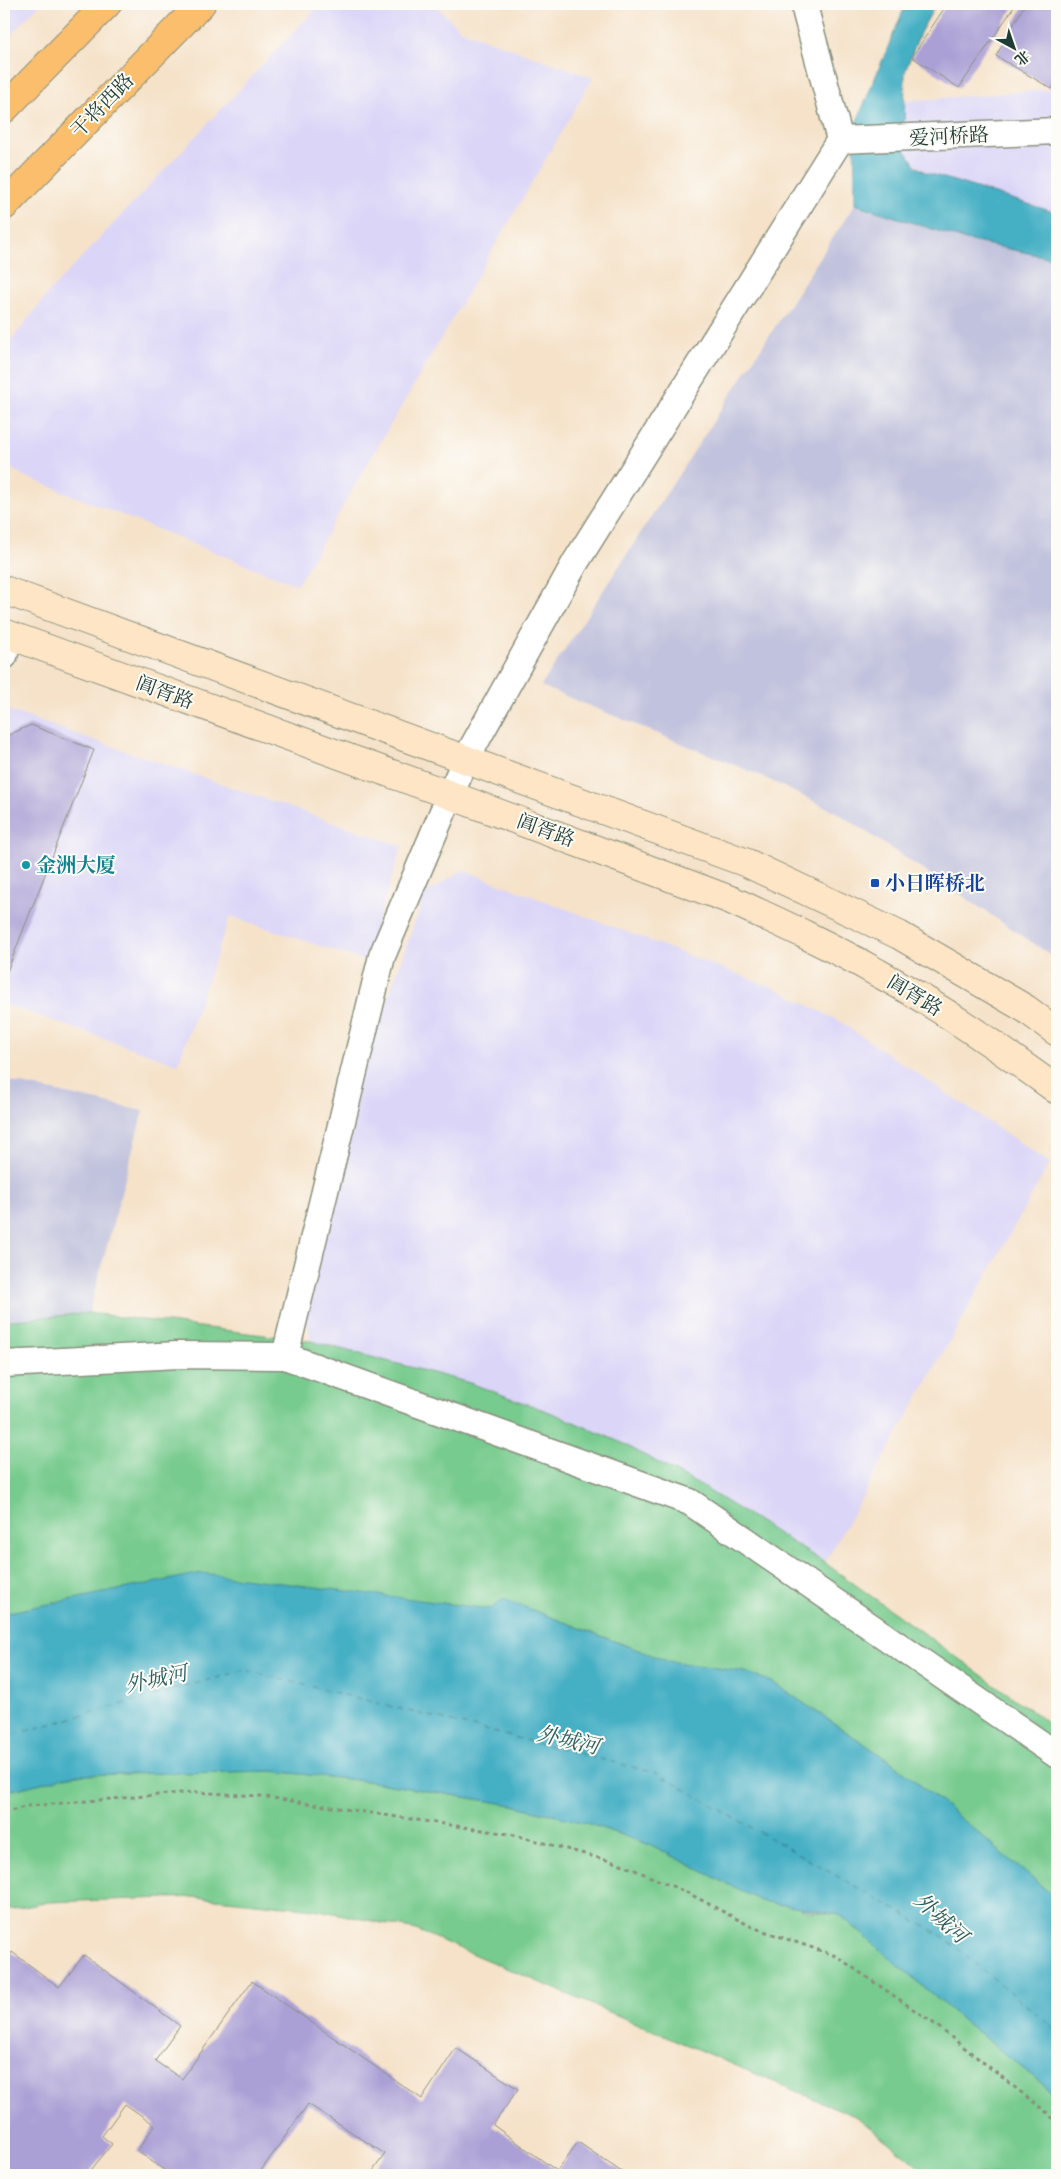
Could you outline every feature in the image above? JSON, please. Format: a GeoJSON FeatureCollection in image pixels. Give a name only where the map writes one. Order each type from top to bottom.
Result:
{"type":"FeatureCollection","features":[{"type":"Feature","properties":{"kind":"main road"},"geometry":{"type":"LineString","coordinates":[[4,109],[107,4]]}},
{"type":"Feature","properties":{"kind":"main road","name":"干将西路"},"geometry":{"type":"LineString","coordinates":[[4,206],[201,4]]}},
{"type":"Feature","properties":{"kind":"main road","name":"阊胥路"},"geometry":{"type":"LineString","coordinates":[[4,590],[707,847],[789,881],[899,935],[951,964],[1026,1009],[1057,1032]]}},
{"type":"Feature","properties":{"kind":"main road","name":"阊胥路"},"geometry":{"type":"LineString","coordinates":[[6,642],[450,795],[692,884],[773,919],[878,973],[998,1047],[1057,1090]]}},
{"type":"Feature","properties":{"kind":"street"},"geometry":{"type":"LineString","coordinates":[[285,1356],[382,956],[466,759],[575,563],[845,140],[806,14],[806,4]]}},
{"type":"Feature","properties":{"kind":"street","name":"爱河桥路"},"geometry":{"type":"LineString","coordinates":[[845,140],[1057,131]]}},
{"type":"Feature","properties":{"kind":"street"},"geometry":{"type":"LineString","coordinates":[[4,1364],[178,1355],[285,1356],[690,1502],[1057,1755]]}},
{"type":"Feature","properties":{"kind":"path"},"geometry":{"type":"LineString","coordinates":[[4,1813],[28,1806],[194,1792],[260,1796],[515,1835],[621,1864],[688,1893],[752,1927],[836,1956],[932,2022],[1050,2115],[1057,2124]]}},
{"type":"Feature","properties":{"kind":"shaded area"},"geometry":{"type":"Polygon","coordinates":[[[4,4],[40,4],[4,42],[4,4]]]}},
{"type":"Feature","properties":{"kind":"shaded area"},"geometry":{"type":"Polygon","coordinates":[[[320,4],[434,4],[461,30],[593,78],[297,585],[24,476],[4,464],[4,353],[10,342],[49,292],[320,4]]]}},
{"type":"Feature","properties":{"kind":"shaded area"},"geometry":{"type":"Polygon","coordinates":[[[1057,89],[1057,213],[925,172],[909,158],[904,148],[904,101],[1057,89]]]}},
{"type":"Feature","properties":{"kind":"shaded area"},"geometry":{"type":"Polygon","coordinates":[[[855,204],[966,240],[1057,259],[1057,952],[1054,957],[838,813],[759,775],[541,686],[855,204]]]}},
{"type":"Feature","properties":{"kind":"shaded area","name":"金洲大厦"},"geometry":{"type":"Polygon","coordinates":[[[4,709],[402,846],[365,961],[230,916],[178,1064],[4,1004],[4,709]]]}},
{"type":"Feature","properties":{"kind":"shaded area"},"geometry":{"type":"Polygon","coordinates":[[[463,870],[777,989],[839,1021],[1050,1163],[825,1563],[701,1486],[622,1443],[555,1414],[470,1383],[311,1341],[307,1319],[345,1117],[425,894],[463,870]]]}},
{"type":"Feature","properties":{"kind":"shaded area"},"geometry":{"type":"Polygon","coordinates":[[[4,1080],[143,1111],[89,1313],[4,1321],[4,1080]]]}},
{"type":"Feature","properties":{"kind":"green space"},"geometry":{"type":"Polygon","coordinates":[[[89,1313],[311,1341],[470,1383],[555,1414],[622,1443],[701,1486],[825,1563],[1057,1729],[1057,1899],[896,1765],[772,1682],[745,1672],[667,1661],[503,1599],[491,1609],[4,1613],[4,1321],[89,1313]]]}},
{"type":"Feature","properties":{"kind":"green space"},"geometry":{"type":"Polygon","coordinates":[[[272,1771],[366,1781],[513,1805],[590,1824],[653,1846],[806,1911],[840,1915],[955,2014],[1051,2091],[1057,2099],[1057,2175],[929,2175],[857,2117],[416,1930],[314,1909],[197,1897],[49,1902],[4,1911],[4,1792],[74,1775],[272,1771]]]}},
{"type":"Feature","properties":{"kind":"water"},"geometry":{"type":"Polygon","coordinates":[[[906,4],[936,4],[920,33],[905,72],[904,148],[916,166],[925,172],[1057,213],[1057,259],[966,240],[855,204],[854,128],[906,4]]]}},
{"type":"Feature","properties":{"kind":"water","name":"外城河"},"geometry":{"type":"Polygon","coordinates":[[[202,1573],[491,1609],[503,1599],[667,1661],[745,1672],[772,1682],[896,1765],[1057,1899],[1057,2099],[1051,2091],[955,2014],[840,1915],[761,1901],[653,1846],[590,1824],[513,1805],[366,1781],[272,1771],[74,1775],[4,1792],[4,1613],[202,1573]]]}},
{"type":"Feature","properties":{"kind":"building"},"geometry":{"type":"Polygon","coordinates":[[[947,4],[1016,4],[959,88],[912,57],[947,4]]]}},
{"type":"Feature","properties":{"kind":"building"},"geometry":{"type":"Polygon","coordinates":[[[1025,4],[1057,4],[1057,80],[1052,89],[996,56],[1025,4]]]}},
{"type":"Feature","properties":{"kind":"building","name":"金洲大厦"},"geometry":{"type":"Polygon","coordinates":[[[31,725],[94,750],[4,979],[4,737],[31,725]]]}},
{"type":"Feature","properties":{"kind":"building"},"geometry":{"type":"Polygon","coordinates":[[[12,1952],[59,1987],[84,1955],[180,2026],[155,2061],[182,2079],[252,1981],[422,2099],[456,2048],[518,2089],[493,2125],[557,2171],[578,2142],[626,2175],[370,2175],[385,2154],[308,2104],[258,2175],[171,2175],[137,2151],[155,2125],[125,2104],[102,2136],[112,2144],[87,2175],[4,2175],[4,1964],[12,1952]]]}},
{"type":"Feature","properties":{"kind":"ferry route"},"geometry":{"type":"LineString","coordinates":[[4,1737],[245,1670],[656,1773],[944,1937],[1057,2031]]}},
{"type":"Feature","properties":{"kind":"place","name":"金洲大厦"},"geometry":{"type":"Point","coordinates":[26,865]}},
{"type":"Feature","properties":{"kind":"place","name":"小日晖桥北"},"geometry":{"type":"Point","coordinates":[875,883]}}]}
